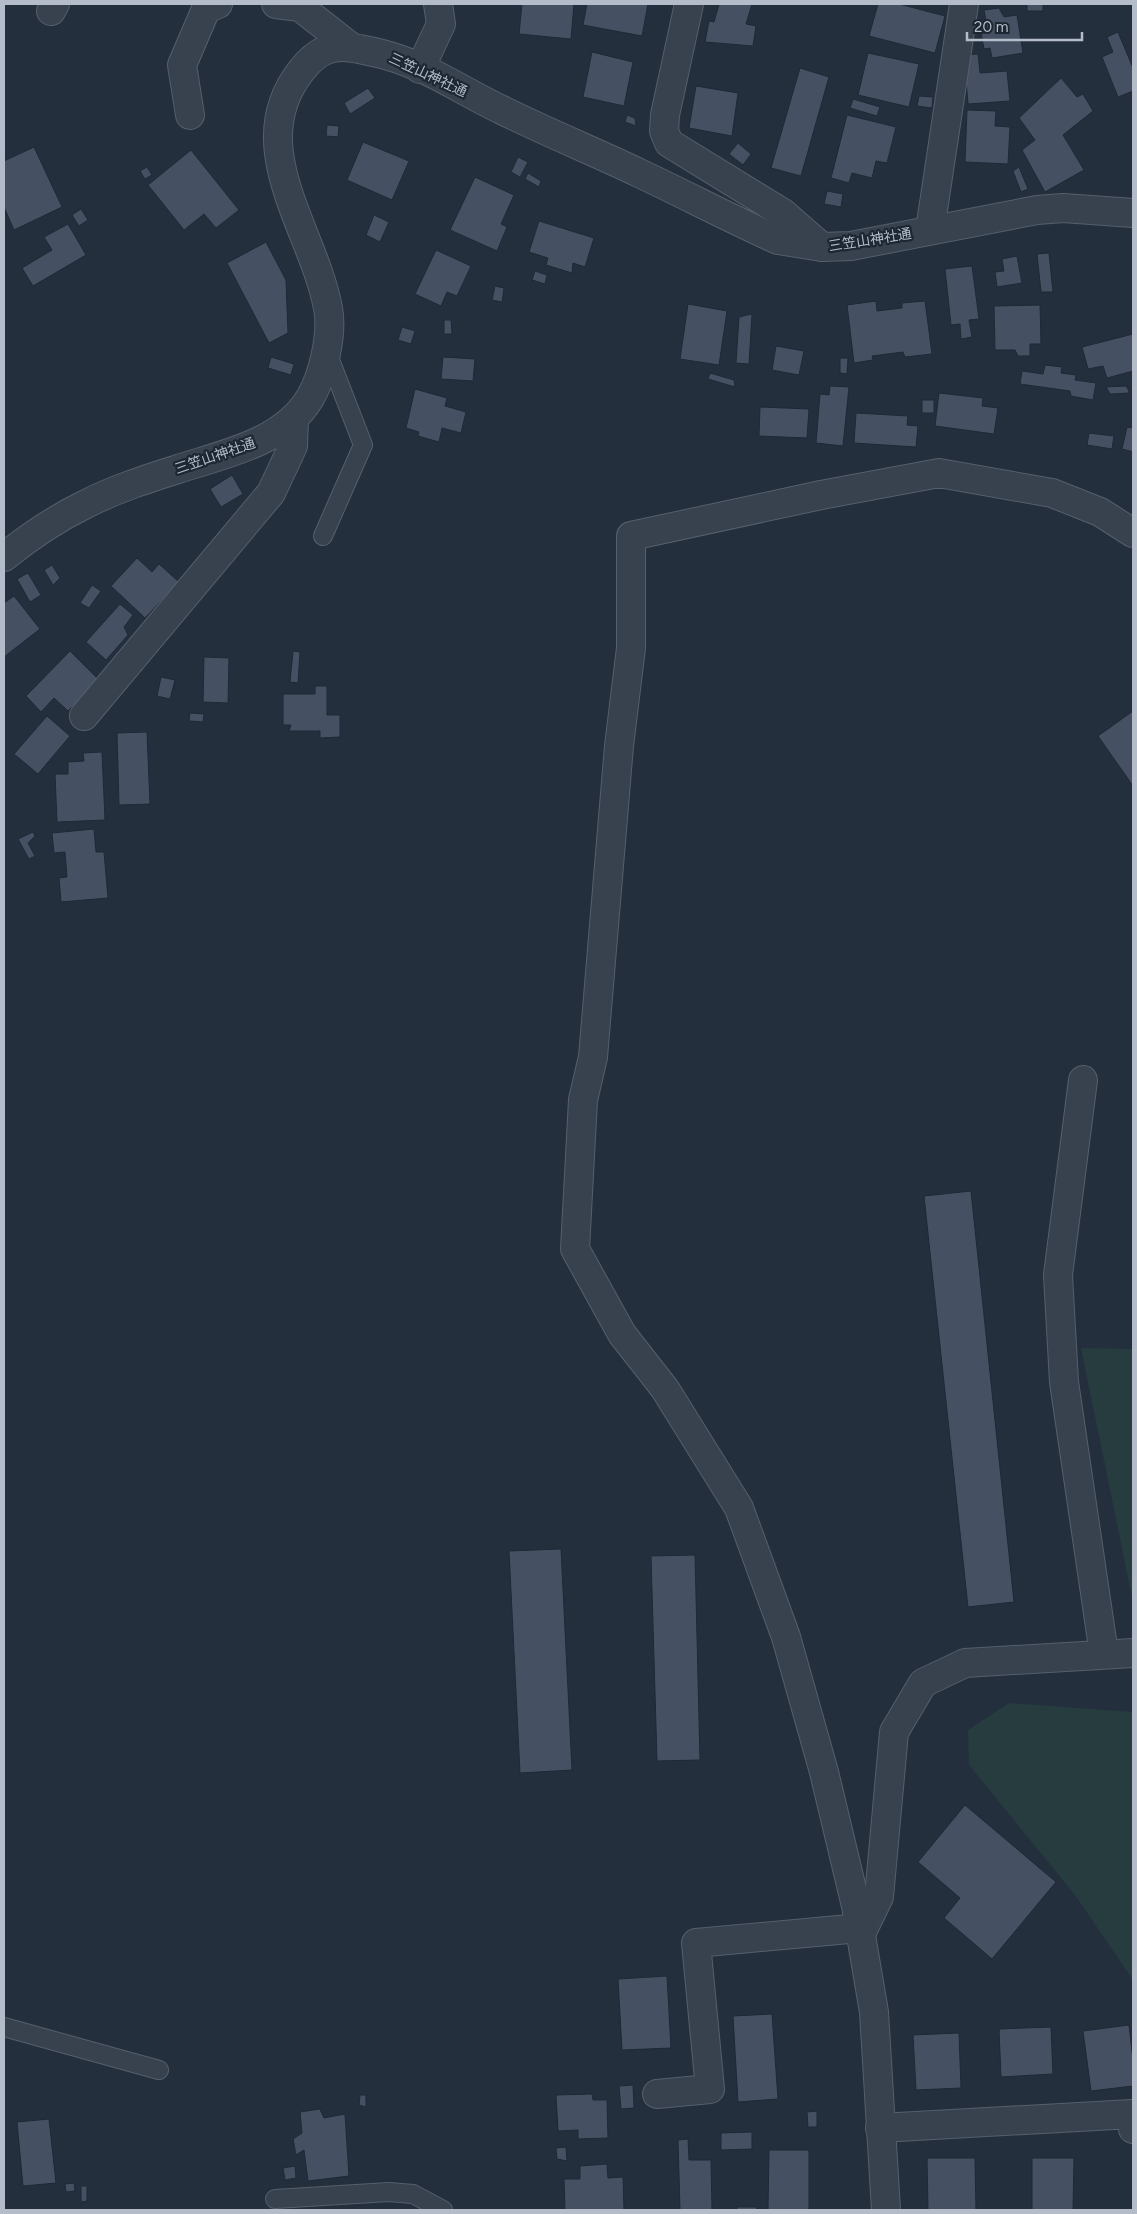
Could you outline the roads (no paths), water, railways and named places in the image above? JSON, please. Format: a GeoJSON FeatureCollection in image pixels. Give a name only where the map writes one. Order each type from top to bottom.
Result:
{"type":"FeatureCollection","features":[{"type":"Feature","properties":{"kind":"street"},"geometry":{"type":"LineString","coordinates":[[190,115],[182,65],[206,9],[218,4]]}},
{"type":"Feature","properties":{"kind":"street"},"geometry":{"type":"LineString","coordinates":[[276,4],[300,8],[351,47]]}},
{"type":"Feature","properties":{"kind":"street"},"geometry":{"type":"LineString","coordinates":[[420,68],[441,24],[438,4]]}},
{"type":"Feature","properties":{"kind":"street"},"geometry":{"type":"LineString","coordinates":[[689,4],[665,116],[664,131],[669,143],[783,213],[822,247]]}},
{"type":"Feature","properties":{"kind":"street"},"geometry":{"type":"LineString","coordinates":[[930,230],[964,4]]}},
{"type":"Feature","properties":{"kind":"street","name":"三笠山神社通"},"geometry":{"type":"LineString","coordinates":[[4,557],[25,540],[85,504],[143,480],[248,447],[267,437],[294,418],[310,397],[322,368],[326,349],[329,312],[317,266],[291,201],[279,161],[278,118],[291,84],[311,58],[324,49],[351,47],[390,56],[420,68],[499,109],[778,240],[822,247],[869,243],[1036,210],[1063,208],[1133,213]]}},
{"type":"Feature","properties":{"kind":"street"},"geometry":{"type":"LineString","coordinates":[[84,716],[271,493],[293,446],[294,418]]}},
{"type":"Feature","properties":{"kind":"street"},"geometry":{"type":"LineString","coordinates":[[886,2210],[874,2012],[860,1931],[824,1772],[786,1637],[739,1508],[665,1389],[622,1334],[575,1249],[583,1100],[593,1057],[619,746],[631,648],[631,536],[821,495],[939,473],[1052,493],[1100,512],[1133,533]]}},
{"type":"Feature","properties":{"kind":"street"},"geometry":{"type":"LineString","coordinates":[[1083,1080],[1058,1275],[1064,1382],[1104,1654]]}},
{"type":"Feature","properties":{"kind":"street"},"geometry":{"type":"LineString","coordinates":[[860,1931],[879,1897],[894,1732],[923,1683],[965,1663],[1133,1653]]}},
{"type":"Feature","properties":{"kind":"street"},"geometry":{"type":"LineString","coordinates":[[657,2094],[710,2089],[696,1943],[860,1931]]}},
{"type":"Feature","properties":{"kind":"street"},"geometry":{"type":"LineString","coordinates":[[880,2128],[1132,2114],[1133,2129]]}},
{"type":"Feature","properties":{"kind":"lane"},"geometry":{"type":"LineString","coordinates":[[323,536],[363,445],[326,349]]}},
{"type":"Feature","properties":{"kind":"lane"},"geometry":{"type":"LineString","coordinates":[[4,2027],[159,2070]]}},
{"type":"Feature","properties":{"kind":"lane"},"geometry":{"type":"LineString","coordinates":[[274,2199],[389,2192],[413,2194],[443,2210]]}}]}
